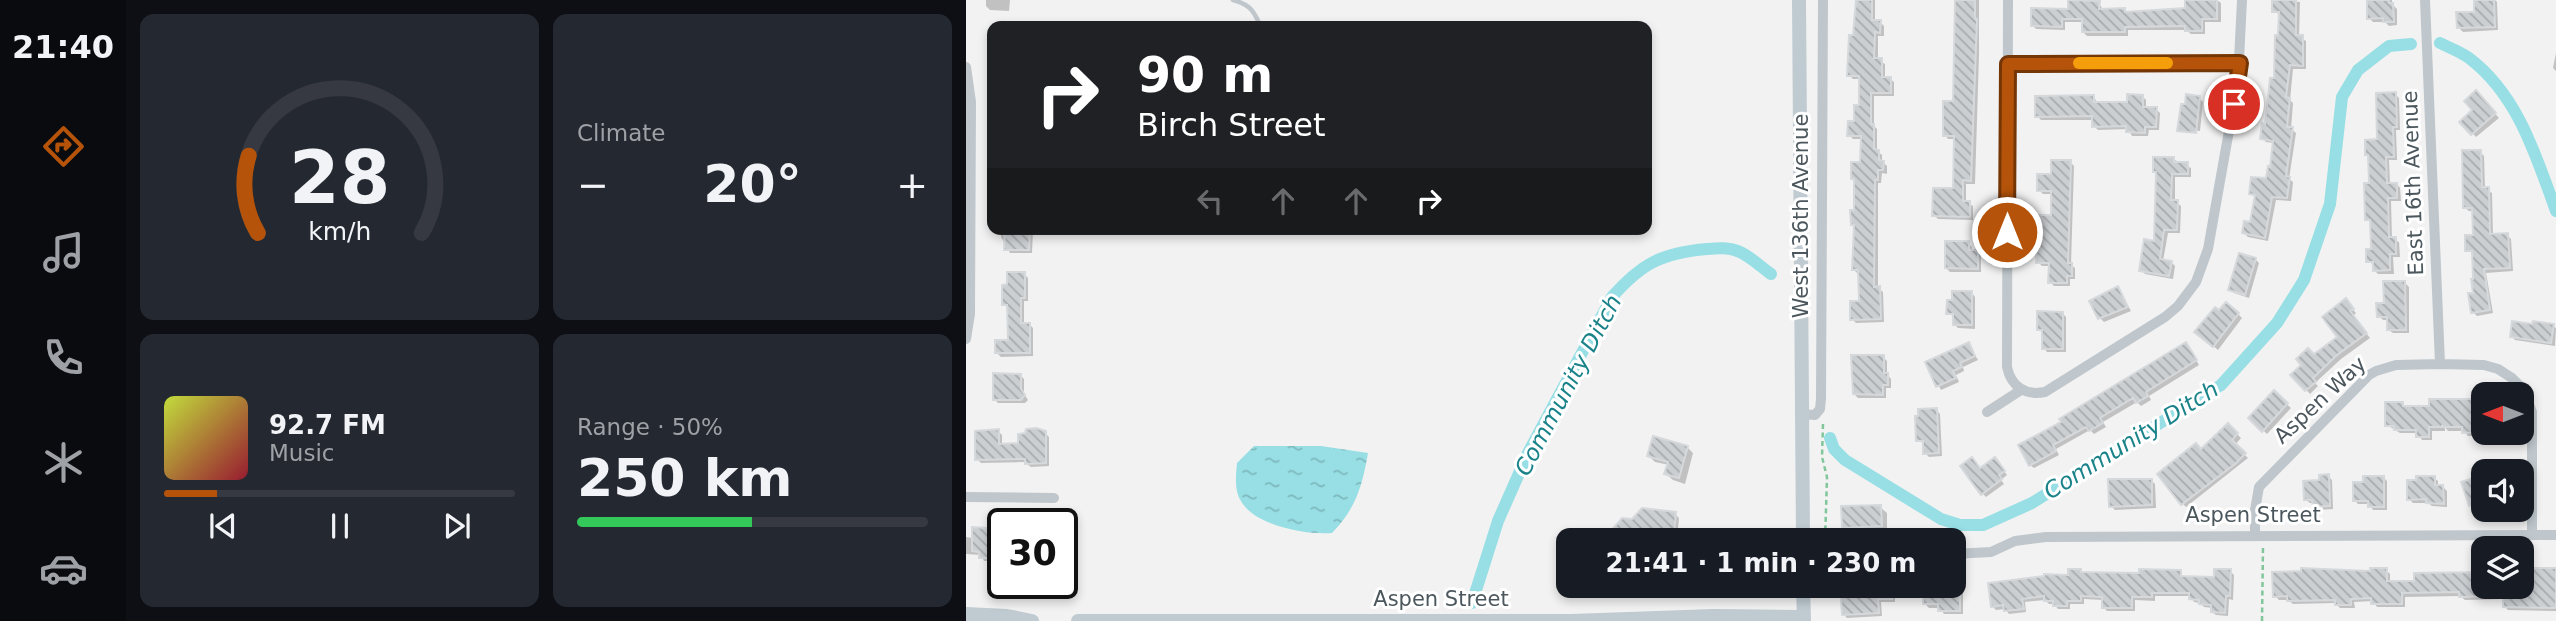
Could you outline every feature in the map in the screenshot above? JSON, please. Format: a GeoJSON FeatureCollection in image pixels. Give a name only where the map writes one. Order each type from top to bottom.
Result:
{"type":"FeatureCollection","features":[{"type":"Feature","properties":{"kind":"street","name":"West 136th Avenue"},"geometry":{"type":"LineString","coordinates":[[1799,0],[1803,528]]}},
{"type":"Feature","properties":{"kind":"street","name":"West 136th Avenue"},"geometry":{"type":"LineString","coordinates":[[1800,414],[1815,415],[1820,409],[1821,399],[1823,0]]}},
{"type":"Feature","properties":{"kind":"street"},"geometry":{"type":"LineString","coordinates":[[2008,0],[2007,367],[2009,376],[2021,390],[2037,393],[2045,392],[2165,317],[2188,294],[2199,275],[2208,249],[2240,63],[2242,0]]}},
{"type":"Feature","properties":{"kind":"street","name":"East 16th Avenue"},"geometry":{"type":"LineString","coordinates":[[2425,0],[2440,364]]}},
{"type":"Feature","properties":{"kind":"street"},"geometry":{"type":"LineString","coordinates":[[2008,64],[2240,63]]}},
{"type":"Feature","properties":{"kind":"street"},"geometry":{"type":"LineString","coordinates":[[966,67],[971,102],[970,314],[966,339]]}},
{"type":"Feature","properties":{"kind":"street","name":"Aspen Way"},"geometry":{"type":"LineString","coordinates":[[2259,536],[2255,510],[2259,487],[2369,375],[2376,370],[2396,365],[2440,364],[2484,365],[2498,369],[2523,389],[2532,412],[2532,535]]}},
{"type":"Feature","properties":{"kind":"street"},"geometry":{"type":"LineString","coordinates":[[1987,412],[2021,390]]}},
{"type":"Feature","properties":{"kind":"street"},"geometry":{"type":"LineString","coordinates":[[966,498],[1054,498]]}},
{"type":"Feature","properties":{"kind":"street","name":"Aspen Street"},"geometry":{"type":"LineString","coordinates":[[1966,553],[1991,552],[2026,538],[2556,535]]}},
{"type":"Feature","properties":{"kind":"street"},"geometry":{"type":"LineString","coordinates":[[1803,598],[1804,619]]}},
{"type":"Feature","properties":{"kind":"street"},"geometry":{"type":"LineString","coordinates":[[966,614],[1007,616],[1032,621]]}},
{"type":"Feature","properties":{"kind":"street","name":"Aspen Street"},"geometry":{"type":"LineString","coordinates":[[1078,621],[1571,621],[1714,616],[1804,619]]}},
{"type":"Feature","properties":{"kind":"lane"},"geometry":{"type":"LineString","coordinates":[[1233,0],[1246,3],[1254,11],[1258,21]]}},
{"type":"Feature","properties":{"kind":"path"},"geometry":{"type":"LineString","coordinates":[[1823,421],[1822,457],[1827,477],[1825,528]]}},
{"type":"Feature","properties":{"kind":"path"},"geometry":{"type":"LineString","coordinates":[[2259,536],[2262,621]]}},
{"type":"Feature","properties":{"kind":"water"},"geometry":{"type":"Polygon","coordinates":[[[1254,446],[1321,446],[1368,453],[1357,496],[1347,515],[1332,533],[1282,527],[1257,517],[1248,510],[1237,492],[1237,463],[1254,446]]]}},
{"type":"Feature","properties":{"kind":"building"},"geometry":{"type":"Polygon","coordinates":[[[1856,0],[1872,0],[1872,20],[1881,20],[1880,33],[1875,32],[1874,58],[1882,58],[1882,77],[1891,77],[1891,93],[1871,93],[1874,149],[1879,150],[1879,160],[1884,161],[1883,170],[1878,170],[1878,180],[1875,180],[1874,287],[1880,286],[1881,319],[1850,320],[1850,301],[1859,301],[1858,270],[1852,270],[1854,225],[1851,225],[1850,210],[1854,210],[1851,162],[1860,162],[1861,136],[1847,136],[1848,121],[1854,121],[1854,105],[1859,105],[1859,76],[1847,76],[1849,35],[1853,35],[1856,0]]]}},
{"type":"Feature","properties":{"kind":"building"},"geometry":{"type":"Polygon","coordinates":[[[1955,0],[1975,0],[1977,19],[1971,181],[1963,180],[1963,201],[1970,201],[1970,217],[1932,216],[1933,188],[1953,188],[1954,136],[1943,136],[1943,101],[1953,101],[1955,0]]]}},
{"type":"Feature","properties":{"kind":"building"},"geometry":{"type":"Polygon","coordinates":[[[2068,0],[2100,1],[2099,9],[2125,8],[2125,12],[2185,8],[2185,0],[2217,0],[2217,19],[2202,19],[2202,31],[2185,31],[2185,26],[2125,27],[2125,32],[2082,32],[2082,19],[2062,19],[2062,27],[2031,26],[2031,8],[2068,9],[2068,0]]]}},
{"type":"Feature","properties":{"kind":"building"},"geometry":{"type":"Polygon","coordinates":[[[2272,0],[2296,0],[2296,35],[2303,35],[2303,66],[2290,65],[2286,97],[2290,98],[2287,127],[2293,127],[2286,176],[2290,177],[2287,198],[2272,197],[2265,238],[2242,233],[2244,221],[2250,222],[2255,195],[2249,194],[2251,177],[2266,178],[2268,166],[2270,167],[2273,141],[2260,139],[2262,123],[2265,124],[2270,78],[2274,78],[2275,35],[2278,35],[2279,12],[2272,12],[2272,0]]]}},
{"type":"Feature","properties":{"kind":"building"},"geometry":{"type":"Polygon","coordinates":[[[2367,0],[2389,0],[2389,3],[2393,3],[2394,22],[2383,22],[2383,18],[2367,19],[2367,0]]]}},
{"type":"Feature","properties":{"kind":"building"},"geometry":{"type":"Polygon","coordinates":[[[2474,0],[2494,0],[2495,27],[2457,28],[2456,12],[2474,12],[2474,0]]]}},
{"type":"Feature","properties":{"kind":"building"},"geometry":{"type":"Polygon","coordinates":[[[2476,90],[2496,113],[2471,135],[2459,122],[2472,110],[2464,101],[2476,90]]]}},
{"type":"Feature","properties":{"kind":"building"},"geometry":{"type":"Polygon","coordinates":[[[2396,92],[2394,157],[2386,157],[2387,183],[2397,183],[2397,198],[2388,198],[2389,237],[2396,237],[2396,254],[2390,254],[2390,270],[2373,271],[2373,262],[2366,262],[2366,249],[2371,249],[2370,220],[2365,220],[2364,183],[2369,183],[2365,140],[2377,139],[2376,93],[2396,92]]]}},
{"type":"Feature","properties":{"kind":"building"},"geometry":{"type":"Polygon","coordinates":[[[2127,94],[2143,95],[2143,107],[2157,107],[2156,127],[2145,127],[2145,133],[2126,132],[2126,126],[2092,127],[2092,116],[2035,117],[2035,96],[2094,95],[2094,102],[2127,102],[2127,94]]]}},
{"type":"Feature","properties":{"kind":"building"},"geometry":{"type":"Polygon","coordinates":[[[2186,94],[2200,96],[2196,133],[2177,131],[2181,104],[2185,104],[2186,94]]]}},
{"type":"Feature","properties":{"kind":"building"},"geometry":{"type":"Polygon","coordinates":[[[2462,150],[2481,150],[2482,187],[2489,187],[2490,234],[2508,233],[2510,268],[2484,269],[2490,310],[2471,313],[2468,293],[2473,293],[2472,251],[2465,251],[2465,235],[2473,235],[2472,208],[2463,208],[2462,150]]]}},
{"type":"Feature","properties":{"kind":"building"},"geometry":{"type":"Polygon","coordinates":[[[2153,157],[2174,157],[2174,162],[2188,162],[2188,174],[2172,174],[2171,200],[2178,200],[2177,230],[2164,230],[2160,259],[2172,261],[2169,276],[2139,271],[2144,239],[2154,241],[2156,172],[2153,172],[2153,157]]]}},
{"type":"Feature","properties":{"kind":"building"},"geometry":{"type":"Polygon","coordinates":[[[2051,160],[2071,160],[2068,263],[2072,263],[2072,276],[2067,276],[2067,283],[2048,283],[2049,263],[2036,263],[2037,215],[2051,215],[2051,191],[2037,191],[2037,174],[2051,174],[2051,160]]]}},
{"type":"Feature","properties":{"kind":"building"},"geometry":{"type":"Polygon","coordinates":[[[1005,235],[1030,235],[1029,250],[1004,250],[1005,235]]]}},
{"type":"Feature","properties":{"kind":"building"},"geometry":{"type":"Polygon","coordinates":[[[1945,241],[1969,241],[1969,250],[1978,250],[1978,269],[1945,268],[1945,241]]]}},
{"type":"Feature","properties":{"kind":"building"},"geometry":{"type":"Polygon","coordinates":[[[2239,253],[2256,258],[2245,295],[2228,290],[2239,253]]]}},
{"type":"Feature","properties":{"kind":"building"},"geometry":{"type":"Polygon","coordinates":[[[1007,272],[1025,272],[1021,323],[1030,323],[1030,353],[995,353],[995,340],[1008,340],[1007,305],[1002,305],[1002,285],[1007,284],[1007,272]]]}},
{"type":"Feature","properties":{"kind":"building"},"geometry":{"type":"Polygon","coordinates":[[[2383,281],[2405,281],[2406,330],[2387,330],[2387,317],[2377,317],[2376,303],[2384,303],[2383,281]]]}},
{"type":"Feature","properties":{"kind":"building"},"geometry":{"type":"Polygon","coordinates":[[[2118,286],[2128,307],[2098,319],[2089,301],[2118,286]]]}},
{"type":"Feature","properties":{"kind":"building"},"geometry":{"type":"Polygon","coordinates":[[[1952,291],[1972,291],[1972,325],[1953,325],[1953,314],[1946,314],[1947,300],[1952,300],[1952,291]]]}},
{"type":"Feature","properties":{"kind":"building"},"geometry":{"type":"Polygon","coordinates":[[[2346,298],[2354,309],[2350,311],[2367,333],[2337,355],[2313,378],[2316,382],[2305,391],[2290,375],[2301,365],[2296,359],[2308,348],[2314,354],[2337,337],[2322,317],[2346,298]]]}},
{"type":"Feature","properties":{"kind":"building"},"geometry":{"type":"Polygon","coordinates":[[[2226,302],[2239,313],[2213,347],[2194,332],[2215,307],[2219,310],[2226,302]]]}},
{"type":"Feature","properties":{"kind":"building"},"geometry":{"type":"Polygon","coordinates":[[[2037,311],[2063,312],[2063,349],[2042,349],[2042,330],[2037,330],[2037,311]]]}},
{"type":"Feature","properties":{"kind":"building"},"geometry":{"type":"Polygon","coordinates":[[[2512,321],[2554,324],[2551,343],[2510,337],[2512,321]]]}},
{"type":"Feature","properties":{"kind":"building"},"geometry":{"type":"Polygon","coordinates":[[[1969,342],[1975,356],[1960,363],[1962,367],[1953,371],[1956,378],[1936,387],[1925,362],[1969,342]]]}},
{"type":"Feature","properties":{"kind":"building"},"geometry":{"type":"Polygon","coordinates":[[[2186,342],[2197,360],[2146,392],[2148,396],[2136,403],[2133,398],[2100,418],[2103,423],[2089,431],[2086,427],[2053,445],[2056,451],[2029,466],[2018,445],[2061,422],[2059,419],[2186,342]]]}},
{"type":"Feature","properties":{"kind":"building"},"geometry":{"type":"Polygon","coordinates":[[[1851,355],[1884,355],[1884,373],[1888,373],[1888,385],[1883,385],[1883,395],[1853,394],[1851,355]]]}},
{"type":"Feature","properties":{"kind":"building"},"geometry":{"type":"Polygon","coordinates":[[[993,373],[1021,374],[1021,389],[1025,395],[1021,400],[993,400],[993,373]]]}},
{"type":"Feature","properties":{"kind":"building"},"geometry":{"type":"Polygon","coordinates":[[[2274,390],[2288,403],[2262,432],[2248,418],[2274,390]]]}},
{"type":"Feature","properties":{"kind":"building"},"geometry":{"type":"Polygon","coordinates":[[[2429,399],[2471,399],[2471,433],[2462,433],[2462,427],[2442,425],[2429,427],[2429,437],[2416,437],[2416,430],[2394,430],[2394,426],[2385,426],[2385,402],[2403,402],[2403,406],[2429,406],[2429,399]]]}},
{"type":"Feature","properties":{"kind":"building"},"geometry":{"type":"Polygon","coordinates":[[[1937,408],[1939,453],[1923,454],[1923,441],[1916,441],[1915,416],[1918,416],[1918,409],[1937,408]]]}},
{"type":"Feature","properties":{"kind":"building"},"geometry":{"type":"Polygon","coordinates":[[[2228,423],[2238,433],[2232,440],[2246,453],[2181,505],[2157,474],[2196,443],[2201,449],[2228,423]]]}},
{"type":"Feature","properties":{"kind":"building"},"geometry":{"type":"Polygon","coordinates":[[[999,429],[999,444],[1018,443],[1018,434],[1025,433],[1026,429],[1046,431],[1046,463],[1025,464],[1025,459],[975,460],[975,431],[999,429]]]}},
{"type":"Feature","properties":{"kind":"building"},"geometry":{"type":"Polygon","coordinates":[[[1653,436],[1688,446],[1679,478],[1664,474],[1668,462],[1647,456],[1653,436]]]}},
{"type":"Feature","properties":{"kind":"building"},"geometry":{"type":"Polygon","coordinates":[[[1972,457],[1980,468],[1995,457],[2005,471],[1999,475],[2002,479],[1981,495],[1960,466],[1972,457]]]}},
{"type":"Feature","properties":{"kind":"building"},"geometry":{"type":"Polygon","coordinates":[[[2329,474],[2330,506],[2313,507],[2312,500],[2304,500],[2303,481],[2319,480],[2319,475],[2329,474]]]}},
{"type":"Feature","properties":{"kind":"building"},"geometry":{"type":"Polygon","coordinates":[[[2363,476],[2384,476],[2384,507],[2368,507],[2368,501],[2353,501],[2353,482],[2363,482],[2363,476]]]}},
{"type":"Feature","properties":{"kind":"building"},"geometry":{"type":"Polygon","coordinates":[[[2416,476],[2435,476],[2435,485],[2443,485],[2444,504],[2426,503],[2426,499],[2407,500],[2407,480],[2416,480],[2416,476]]]}},
{"type":"Feature","properties":{"kind":"building"},"geometry":{"type":"Polygon","coordinates":[[[2108,479],[2152,479],[2152,505],[2109,507],[2108,479]]]}},
{"type":"Feature","properties":{"kind":"building"},"geometry":{"type":"Polygon","coordinates":[[[2471,479],[2471,505],[2469,506],[2461,482],[2471,479]]]}},
{"type":"Feature","properties":{"kind":"building"},"geometry":{"type":"Polygon","coordinates":[[[1881,505],[1882,526],[1842,528],[1841,506],[1881,505]]]}},
{"type":"Feature","properties":{"kind":"building"},"geometry":{"type":"Polygon","coordinates":[[[1642,508],[1676,512],[1675,528],[1613,528],[1622,518],[1632,519],[1642,508]]]}},
{"type":"Feature","properties":{"kind":"building"},"geometry":{"type":"Polygon","coordinates":[[[972,527],[987,528],[987,558],[979,558],[979,552],[972,551],[972,527]]]}},
{"type":"Feature","properties":{"kind":"building"},"geometry":{"type":"Polygon","coordinates":[[[2301,568],[2370,571],[2370,568],[2387,568],[2387,581],[2414,581],[2414,573],[2471,572],[2471,597],[2459,597],[2459,592],[2402,593],[2402,604],[2371,604],[2371,598],[2351,599],[2351,605],[2335,605],[2335,600],[2287,601],[2287,596],[2273,597],[2272,572],[2301,571],[2301,568]]]}},
{"type":"Feature","properties":{"kind":"building"},"geometry":{"type":"Polygon","coordinates":[[[2534,568],[2556,568],[2556,608],[2503,607],[2503,599],[2534,599],[2534,568]]]}},
{"type":"Feature","properties":{"kind":"building"},"geometry":{"type":"Polygon","coordinates":[[[2068,569],[2081,569],[2081,572],[2139,573],[2139,569],[2181,570],[2181,576],[2214,577],[2214,569],[2231,569],[2230,596],[2226,596],[2225,613],[2211,612],[2211,605],[2199,604],[2199,600],[2189,599],[2189,593],[2152,593],[2152,597],[2132,597],[2132,608],[2102,608],[2102,597],[2081,596],[2081,601],[2067,601],[2067,606],[2053,606],[2053,601],[2044,601],[2044,596],[2022,599],[2024,609],[2004,611],[2003,605],[1991,607],[1988,583],[2044,574],[2068,575],[2068,569]]]}},
{"type":"Feature","properties":{"kind":"building"},"geometry":{"type":"Polygon","coordinates":[[[1841,598],[1892,598],[1878,599],[1879,613],[1842,615],[1841,598]]]}},
{"type":"Feature","properties":{"kind":"building"},"geometry":{"type":"Polygon","coordinates":[[[1923,598],[1960,598],[1960,611],[1938,611],[1938,604],[1923,604],[1923,598]]]}},
{"type":"Feature","properties":{"kind":"waterway","name":"Community Ditch"},"geometry":{"type":"LineString","coordinates":[[2440,43],[2469,58],[2486,73],[2513,108],[2533,148],[2556,211]]}},
{"type":"Feature","properties":{"kind":"waterway","name":"Community Ditch"},"geometry":{"type":"LineString","coordinates":[[1830,438],[1834,449],[1845,460],[1941,519],[1960,525],[1983,525],[2032,503],[2221,385],[2277,323],[2304,280],[2330,204],[2342,97],[2358,70],[2389,46],[2411,44]]}},
{"type":"Feature","properties":{"kind":"waterway","name":"Community Ditch"},"geometry":{"type":"LineString","coordinates":[[1472,603],[1498,521],[1528,453],[1612,297],[1643,268],[1677,253],[1719,248],[1736,250],[1771,274]]}},
{"type":"Feature","properties":{"kind":"slow traffic"},"geometry":{"type":"LineString","coordinates":[[2079,63],[2167,63]]}},
{"type":"Feature","properties":{"kind":"route"},"geometry":{"type":"LineString","coordinates":[[2007,232],[2008,64],[2240,63],[2234,104]]}}]}
